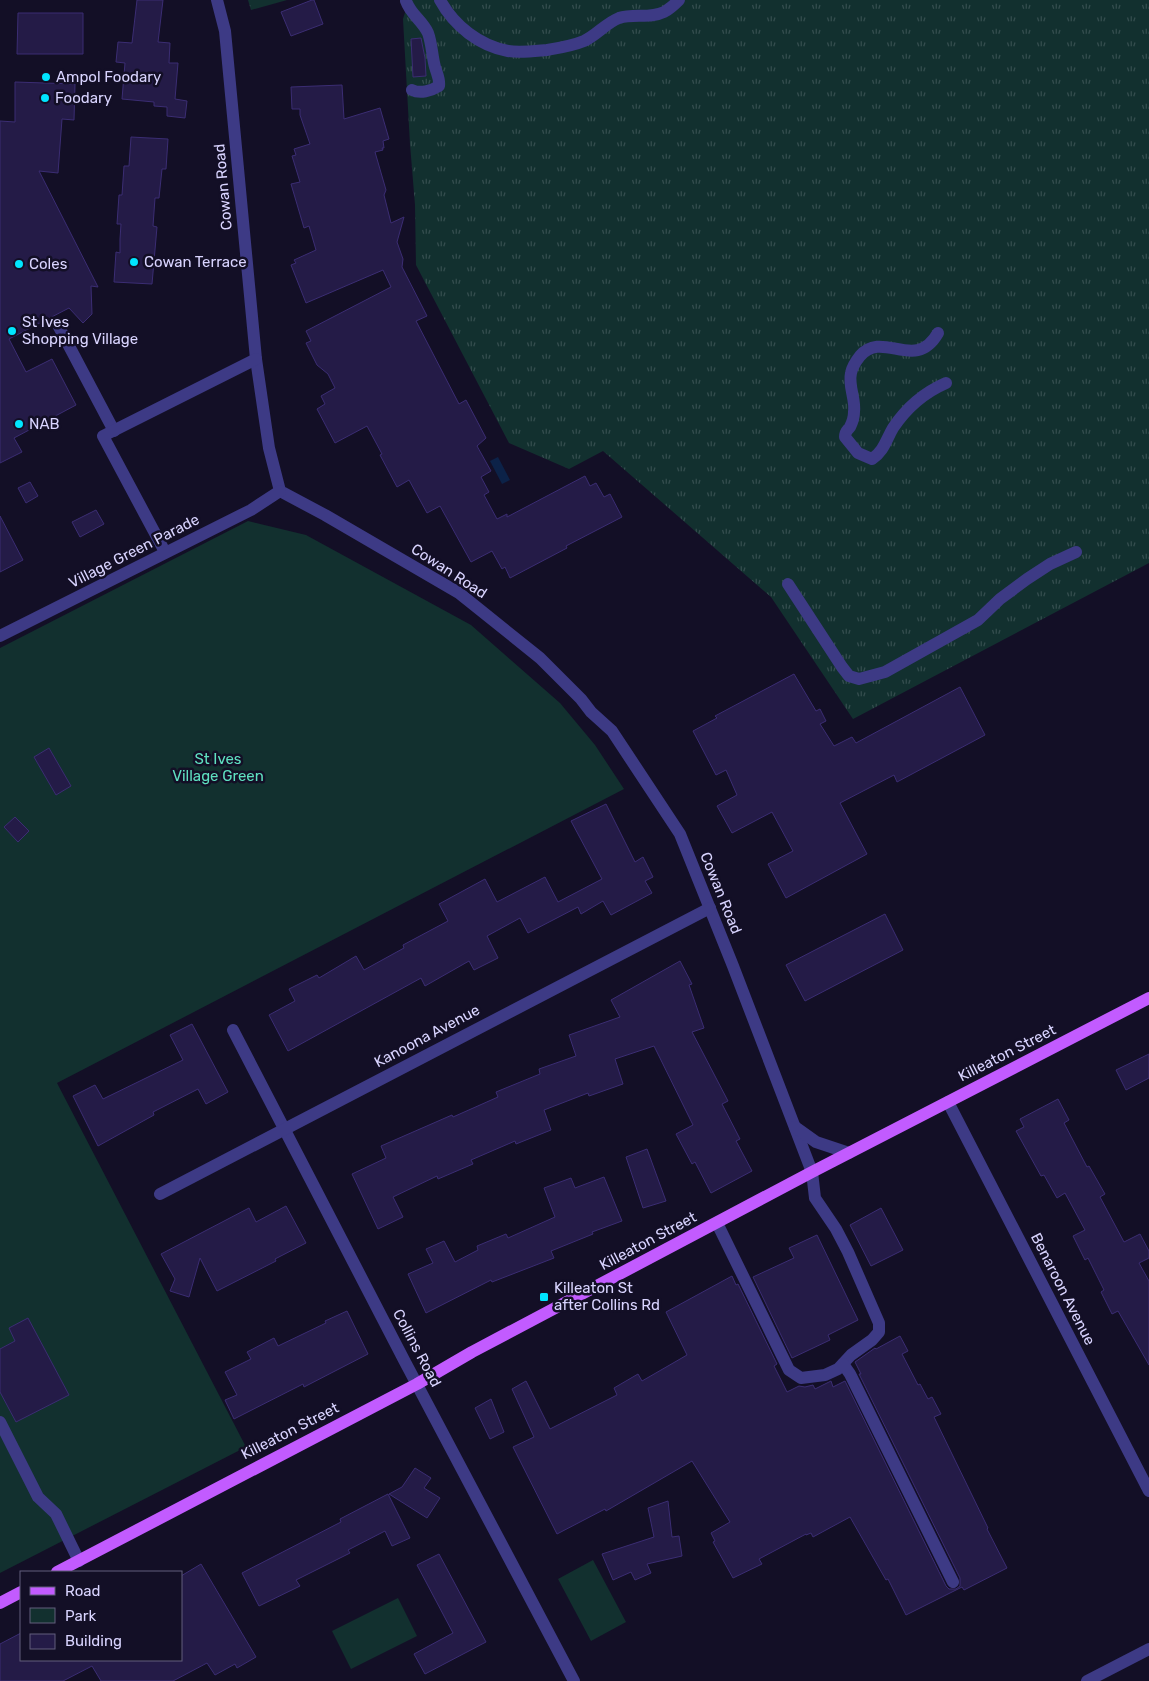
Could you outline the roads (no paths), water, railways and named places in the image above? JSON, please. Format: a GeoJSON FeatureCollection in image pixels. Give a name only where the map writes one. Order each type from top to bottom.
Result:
{"type":"FeatureCollection","features":[{"type":"Feature","properties":{"kind":"main road","name":"Killeaton Street"},"geometry":{"type":"LineString","coordinates":[[59,1571],[417,1384],[472,1352],[849,1152],[1149,998]]}},
{"type":"Feature","properties":{"kind":"main road"},"geometry":{"type":"LineString","coordinates":[[0,1603],[20,1593]]}},
{"type":"Feature","properties":{"kind":"street","name":"Cowan Road"},"geometry":{"type":"LineString","coordinates":[[217,0],[225,31],[256,359],[269,448],[280,491],[459,593],[540,658],[612,732],[680,834],[812,1172],[815,1198],[836,1229],[848,1252],[880,1327],[879,1332],[872,1340],[843,1364]]}},
{"type":"Feature","properties":{"kind":"street"},"geometry":{"type":"LineString","coordinates":[[440,0],[452,18],[467,32],[490,46],[510,52],[543,50],[575,44],[586,40],[612,20],[622,16],[651,15],[664,12],[680,0]]}},
{"type":"Feature","properties":{"kind":"street"},"geometry":{"type":"LineString","coordinates":[[406,1],[409,10],[428,33],[440,81],[439,86],[428,91],[412,90]]}},
{"type":"Feature","properties":{"kind":"street"},"geometry":{"type":"LineString","coordinates":[[59,327],[114,430]]}},
{"type":"Feature","properties":{"kind":"street"},"geometry":{"type":"LineString","coordinates":[[938,333],[929,343],[917,351],[896,350],[879,346],[870,348],[861,355],[851,373],[851,394],[855,410],[850,426],[845,432],[845,437],[858,452],[872,459],[880,454],[893,429],[908,408],[926,393],[946,384]]}},
{"type":"Feature","properties":{"kind":"street"},"geometry":{"type":"LineString","coordinates":[[165,552],[103,436],[256,359]]}},
{"type":"Feature","properties":{"kind":"street","name":"Village Green Parade"},"geometry":{"type":"LineString","coordinates":[[0,636],[251,510],[280,491]]}},
{"type":"Feature","properties":{"kind":"street"},"geometry":{"type":"LineString","coordinates":[[788,584],[842,667],[849,676],[859,680],[885,672],[971,624],[1027,579],[1050,564],[1076,552]]}},
{"type":"Feature","properties":{"kind":"street","name":"Kanoona Avenue"},"geometry":{"type":"LineString","coordinates":[[160,1194],[710,908]]}},
{"type":"Feature","properties":{"kind":"street","name":"Collins Road"},"geometry":{"type":"LineString","coordinates":[[233,1030],[574,1681]]}},
{"type":"Feature","properties":{"kind":"street","name":"Benaroon Avenue"},"geometry":{"type":"LineString","coordinates":[[948,1102],[1149,1492]]}},
{"type":"Feature","properties":{"kind":"street"},"geometry":{"type":"LineString","coordinates":[[795,1128],[816,1142],[849,1152]]}},
{"type":"Feature","properties":{"kind":"street"},"geometry":{"type":"LineString","coordinates":[[717,1223],[789,1370],[801,1378],[825,1375],[838,1369],[843,1364],[850,1374],[952,1582]]}},
{"type":"Feature","properties":{"kind":"street"},"geometry":{"type":"LineString","coordinates":[[0,1422],[38,1497],[56,1514],[79,1561]]}},
{"type":"Feature","properties":{"kind":"street"},"geometry":{"type":"LineString","coordinates":[[1086,1681],[1149,1649]]}},
{"type":"Feature","properties":{"kind":"water"},"geometry":{"type":"Polygon","coordinates":[[[498,457],[510,480],[502,484],[490,461],[498,457]]]}},
{"type":"Feature","properties":{"kind":"place","name":"Ampol Foodary"},"geometry":{"type":"Point","coordinates":[46,77]}},
{"type":"Feature","properties":{"kind":"place","name":"Foodary"},"geometry":{"type":"Point","coordinates":[45,98]}},
{"type":"Feature","properties":{"kind":"place","name":"Cowan Terrace"},"geometry":{"type":"Point","coordinates":[134,262]}},
{"type":"Feature","properties":{"kind":"place","name":"Coles"},"geometry":{"type":"Point","coordinates":[19,264]}},
{"type":"Feature","properties":{"kind":"place","name":"St Ives Shopping Village"},"geometry":{"type":"Point","coordinates":[12,331]}},
{"type":"Feature","properties":{"kind":"place","name":"NAB"},"geometry":{"type":"Point","coordinates":[19,424]}},
{"type":"Feature","properties":{"kind":"place","name":"Killeaton St after Collins Rd"},"geometry":{"type":"Point","coordinates":[544,1297]}},
{"type":"Feature","properties":{"kind":"park label","name":"St Ives Village Green"},"geometry":{"type":"Point","coordinates":[218,768]}}]}
